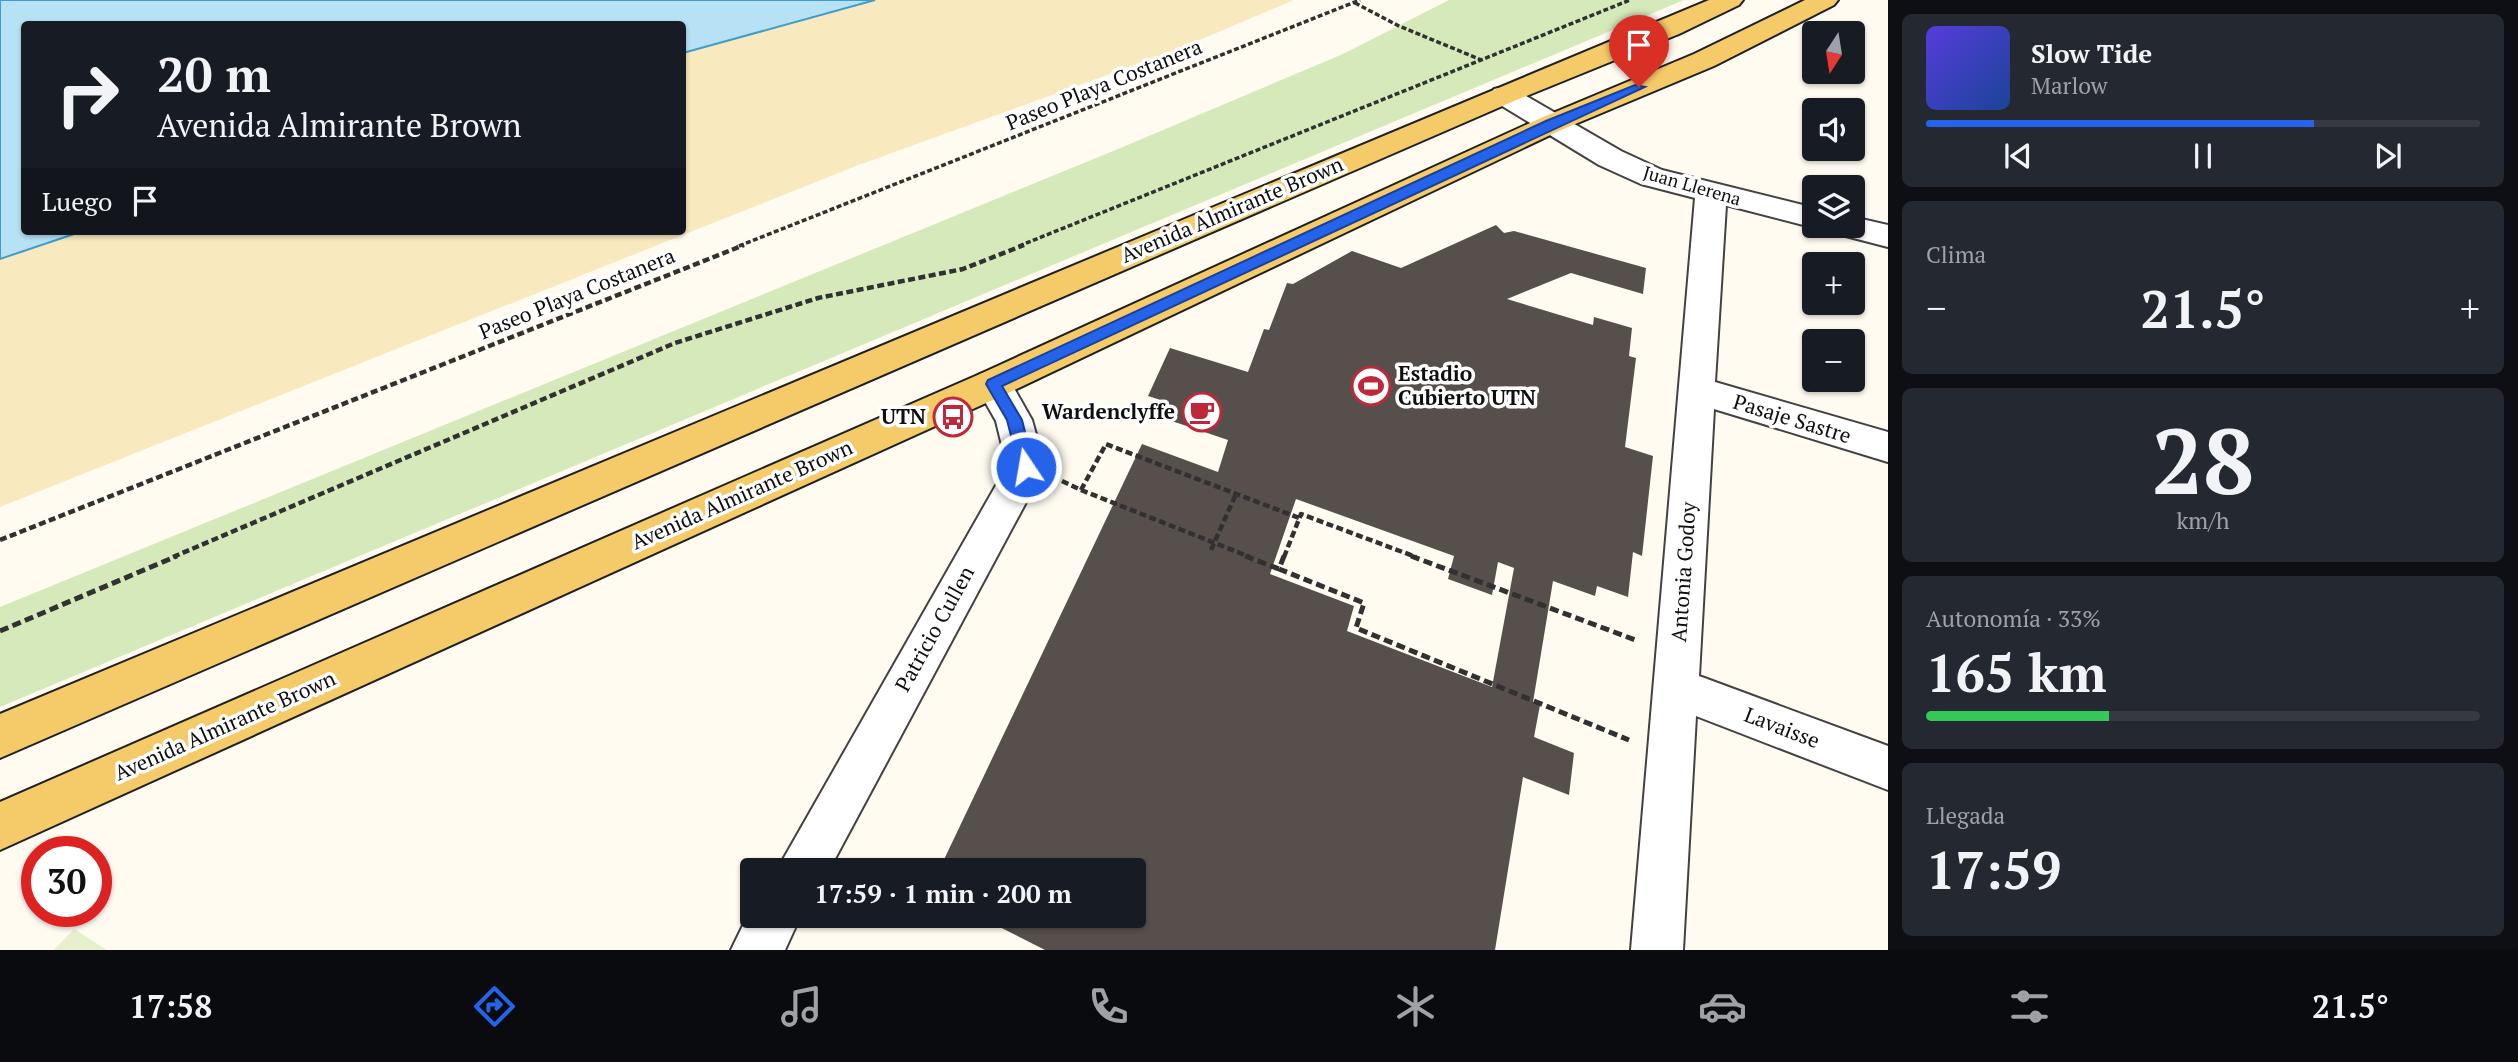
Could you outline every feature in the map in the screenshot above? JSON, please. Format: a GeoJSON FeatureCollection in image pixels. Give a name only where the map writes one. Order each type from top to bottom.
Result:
{"type":"FeatureCollection","features":[{"type":"Feature","properties":{"kind":"main road","name":"Avenida Almirante Brown"},"geometry":{"type":"LineString","coordinates":[[0,736],[1494,78],[1670,29],[1730,0]]}},
{"type":"Feature","properties":{"kind":"main road","name":"Avenida Almirante Brown"},"geometry":{"type":"LineString","coordinates":[[0,826],[993,384],[1551,124],[1704,60],[1825,0]]}},
{"type":"Feature","properties":{"kind":"street","name":"Juan Llerena"},"geometry":{"type":"LineString","coordinates":[[1494,78],[1551,124],[1610,158],[1652,177],[1802,215]]}},
{"type":"Feature","properties":{"kind":"street","name":"Antonia Godoy"},"geometry":{"type":"LineString","coordinates":[[1657,950],[1711,193]]}},
{"type":"Feature","properties":{"kind":"street"},"geometry":{"type":"LineString","coordinates":[[1865,231],[1888,236]]}},
{"type":"Feature","properties":{"kind":"street"},"geometry":{"type":"LineString","coordinates":[[993,384],[1014,420],[1026,467]]}},
{"type":"Feature","properties":{"kind":"street","name":"Pasaje Sastre"},"geometry":{"type":"LineString","coordinates":[[1697,390],[1888,447]]}},
{"type":"Feature","properties":{"kind":"street","name":"Patricio Cullen"},"geometry":{"type":"LineString","coordinates":[[809,858],[1026,467]]}},
{"type":"Feature","properties":{"kind":"street","name":"Lavaisse"},"geometry":{"type":"LineString","coordinates":[[1677,672],[1888,768]]}},
{"type":"Feature","properties":{"kind":"street"},"geometry":{"type":"LineString","coordinates":[[757,950],[769,928]]}},
{"type":"Feature","properties":{"kind":"path","name":"Paseo Playa Costanera"},"geometry":{"type":"LineString","coordinates":[[0,540],[1360,0]]}},
{"type":"Feature","properties":{"kind":"path"},"geometry":{"type":"LineString","coordinates":[[0,631],[675,343],[818,298],[963,269],[1494,78],[1630,0]]}},
{"type":"Feature","properties":{"kind":"path"},"geometry":{"type":"LineString","coordinates":[[1354,3],[1494,78]]}},
{"type":"Feature","properties":{"kind":"path"},"geometry":{"type":"LineString","coordinates":[[1081,489],[1106,444],[1298,518]]}},
{"type":"Feature","properties":{"kind":"path"},"geometry":{"type":"LineString","coordinates":[[1026,467],[1364,603],[1356,628],[1671,757]]}},
{"type":"Feature","properties":{"kind":"path"},"geometry":{"type":"LineString","coordinates":[[1211,550],[1236,494]]}},
{"type":"Feature","properties":{"kind":"path"},"geometry":{"type":"LineString","coordinates":[[1279,569],[1301,514],[1677,672]]}},
{"type":"Feature","properties":{"kind":"green space"},"geometry":{"type":"Polygon","coordinates":[[[1449,0],[1684,0],[0,707],[0,607],[1118,149],[1343,54],[1449,0]]]}},
{"type":"Feature","properties":{"kind":"green space"},"geometry":{"type":"Polygon","coordinates":[[[74,929],[107,950],[54,950],[74,929]]]}},
{"type":"Feature","properties":{"kind":"sand"},"geometry":{"type":"Polygon","coordinates":[[[531,0],[1294,0],[1176,50],[856,166],[686,234],[686,21],[663,21],[531,0]]]}},
{"type":"Feature","properties":{"kind":"sand"},"geometry":{"type":"Polygon","coordinates":[[[71,235],[683,235],[0,507],[0,259],[71,235]]]}},
{"type":"Feature","properties":{"kind":"water"},"geometry":{"type":"Polygon","coordinates":[[[0,0],[875,0],[686,52],[686,21],[21,21],[21,235],[71,235],[0,259],[0,0]]]}},
{"type":"Feature","properties":{"kind":"building"},"geometry":{"type":"Polygon","coordinates":[[[1496,225],[1504,233],[1514,231],[1646,268],[1643,294],[1571,273],[1507,299],[1593,325],[1594,317],[1632,328],[1629,356],[1636,358],[1625,447],[1653,456],[1642,556],[1633,552],[1628,597],[1597,586],[1595,596],[1553,581],[1533,702],[1540,705],[1534,737],[1574,753],[1569,795],[1523,777],[1495,950],[1045,950],[1002,928],[1146,928],[1146,858],[945,858],[1142,444],[1218,472],[1228,440],[1160,417],[1167,402],[1148,396],[1170,348],[1248,372],[1264,329],[1269,330],[1287,283],[1293,284],[1352,251],[1401,268],[1496,225]],[[1296,499],[1270,574],[1354,606],[1347,631],[1492,687],[1514,568],[1498,562],[1492,595],[1448,579],[1454,556],[1296,499]]]}},
{"type":"Feature","properties":{"kind":"place","name":"Estadio Cubierto UTN"},"geometry":{"type":"Point","coordinates":[1371,386]}},
{"type":"Feature","properties":{"kind":"place","name":"Wardenclyffe"},"geometry":{"type":"Point","coordinates":[1202,412]}},
{"type":"Feature","properties":{"kind":"place","name":"UTN"},"geometry":{"type":"Point","coordinates":[953,417]}},
{"type":"Feature","properties":{"kind":"route"},"geometry":{"type":"LineString","coordinates":[[1026,467],[1014,420],[993,384],[1551,124],[1639,87]]}}]}
